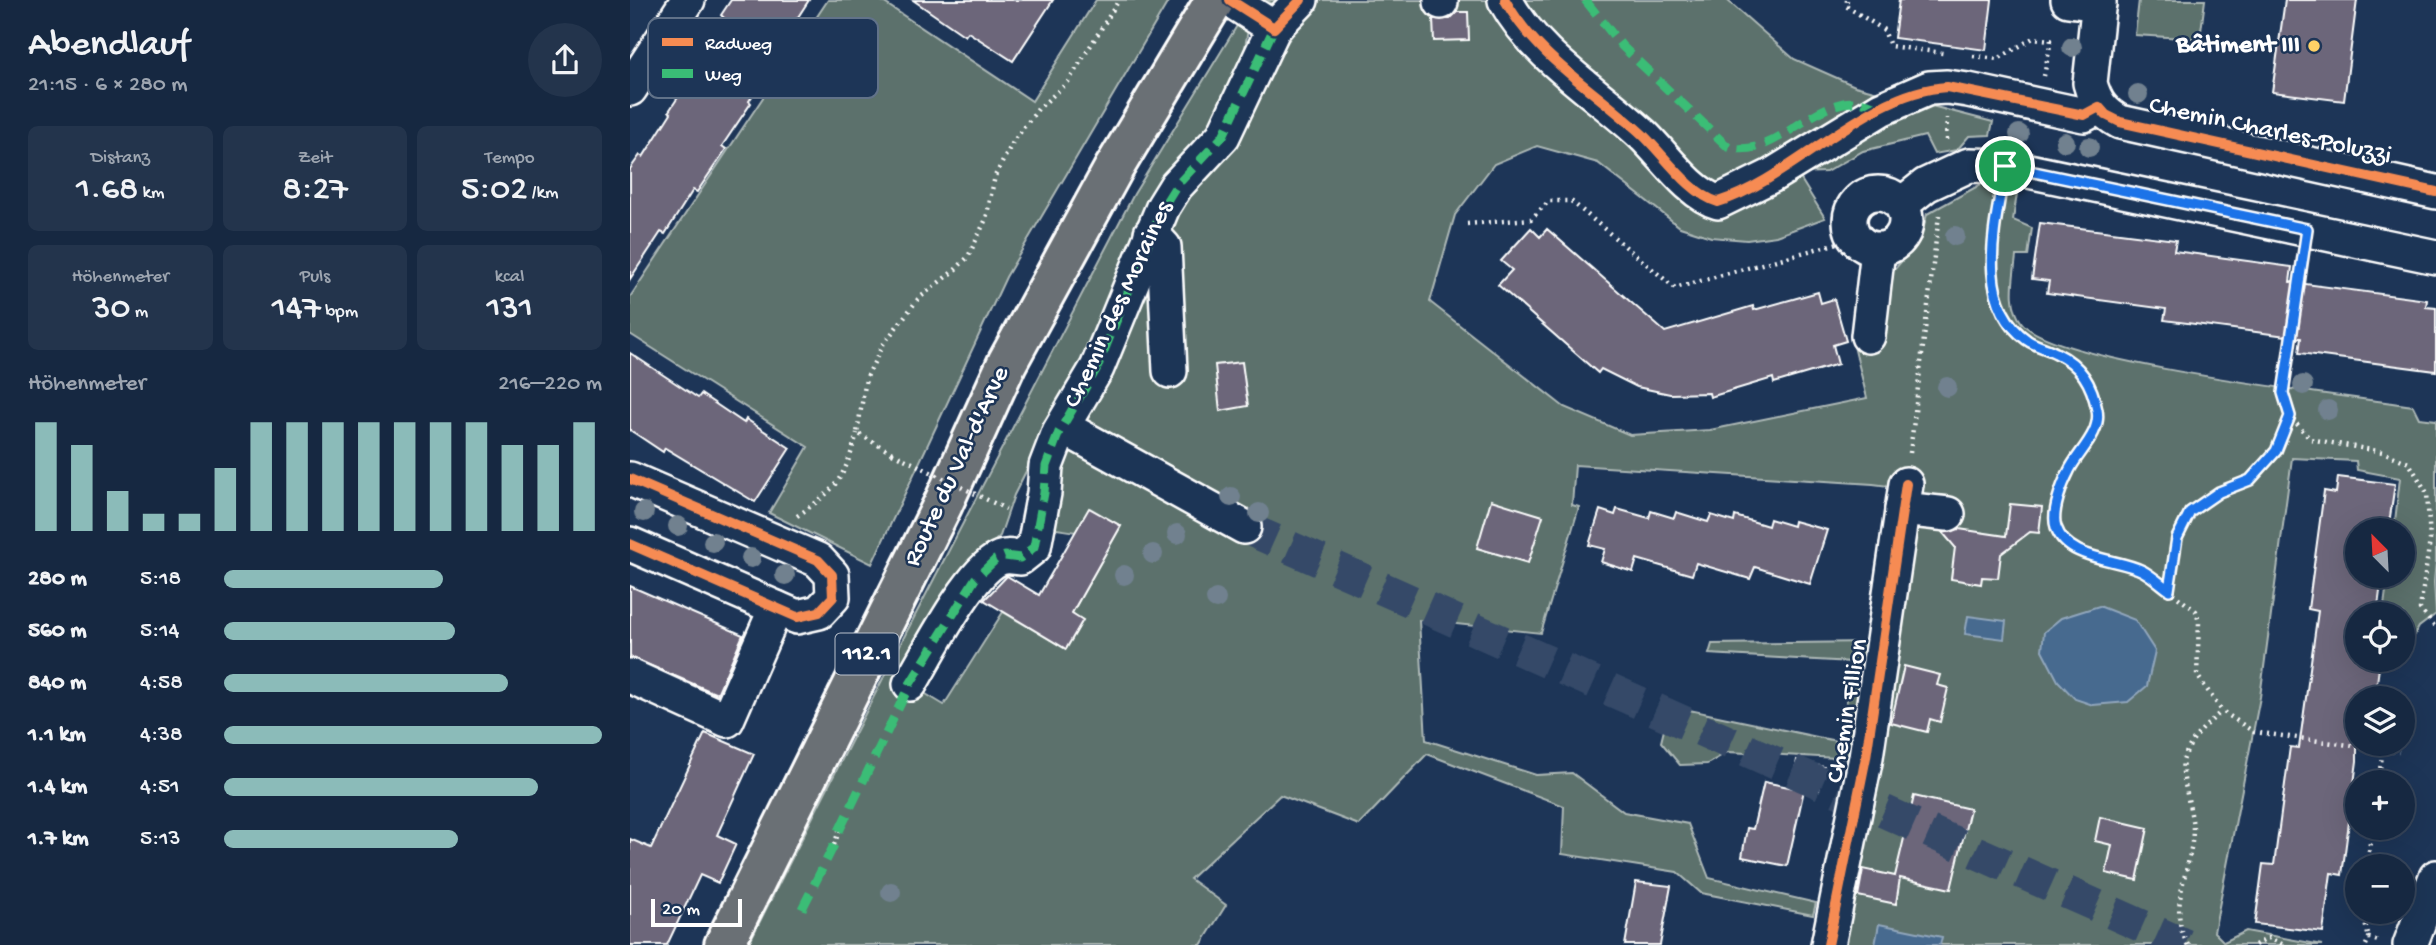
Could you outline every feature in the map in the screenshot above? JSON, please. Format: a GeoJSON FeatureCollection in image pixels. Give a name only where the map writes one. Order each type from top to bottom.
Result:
{"type":"FeatureCollection","features":[{"type":"Feature","properties":{"kind":"main road","name":"Route du Val-d'Arve"},"geometry":{"type":"LineString","coordinates":[[723,945],[943,504],[1007,363],[1114,168],[1215,0]]}},
{"type":"Feature","properties":{"kind":"street"},"geometry":{"type":"LineString","coordinates":[[676,18],[688,0]]}},
{"type":"Feature","properties":{"kind":"street"},"geometry":{"type":"LineString","coordinates":[[1230,0],[1268,25]]}},
{"type":"Feature","properties":{"kind":"street","name":"Chemin des Moraines"},"geometry":{"type":"LineString","coordinates":[[910,684],[975,579],[995,560],[1005,556],[1020,558],[1034,547],[1046,466],[1063,427],[1097,368],[1151,233],[1176,186],[1223,136],[1268,25],[1301,0]]}},
{"type":"Feature","properties":{"kind":"street"},"geometry":{"type":"LineString","coordinates":[[1505,0],[1521,25],[1541,47],[1642,134],[1700,195],[1718,202],[1771,176],[1904,97],[1929,88],[1947,87],[2084,115],[2099,107],[2090,83],[2089,1]]}},
{"type":"Feature","properties":{"kind":"street"},"geometry":{"type":"LineString","coordinates":[[630,89],[648,61]]}},
{"type":"Feature","properties":{"kind":"street","name":"Chemin Charles-Poluzzi"},"geometry":{"type":"LineString","coordinates":[[2099,107],[2106,115],[2120,122],[2436,192]]}},
{"type":"Feature","properties":{"kind":"street"},"geometry":{"type":"LineString","coordinates":[[1902,204],[1926,185],[1969,165],[2005,166],[2436,257]]}},
{"type":"Feature","properties":{"kind":"street"},"geometry":{"type":"LineString","coordinates":[[1865,242],[1895,244],[1904,233],[1907,218],[1902,204],[1888,193],[1871,192],[1856,201],[1849,217],[1865,242],[1868,336]]}},
{"type":"Feature","properties":{"kind":"street"},"geometry":{"type":"LineString","coordinates":[[1151,233],[1164,247],[1170,371]]}},
{"type":"Feature","properties":{"kind":"street"},"geometry":{"type":"LineString","coordinates":[[1063,427],[1244,527]]}},
{"type":"Feature","properties":{"kind":"street"},"geometry":{"type":"LineString","coordinates":[[630,480],[765,535],[818,560],[832,575],[832,597],[819,612],[797,617],[630,544]]}},
{"type":"Feature","properties":{"kind":"street"},"geometry":{"type":"LineString","coordinates":[[1904,496],[1948,514]]}},
{"type":"Feature","properties":{"kind":"street","name":"Chemin Fillion"},"geometry":{"type":"LineString","coordinates":[[1829,945],[1866,757],[1904,496]]}},
{"type":"Feature","properties":{"kind":"street"},"geometry":{"type":"LineString","coordinates":[[630,676],[727,720],[776,608]]}},
{"type":"Feature","properties":{"kind":"street"},"geometry":{"type":"LineString","coordinates":[[2410,945],[2436,877]]}},
{"type":"Feature","properties":{"kind":"path"},"geometry":{"type":"LineString","coordinates":[[765,535],[824,498],[848,469],[866,379],[882,346],[918,299],[968,257],[986,219],[995,176],[1013,142],[1038,109],[1068,82],[1119,0]]}},
{"type":"Feature","properties":{"kind":"path"},"geometry":{"type":"LineString","coordinates":[[1847,0],[1846,6],[1884,30],[1890,46],[1950,54]]}},
{"type":"Feature","properties":{"kind":"path"},"geometry":{"type":"LineString","coordinates":[[1962,55],[1997,58],[2033,38],[2051,40]]}},
{"type":"Feature","properties":{"kind":"path"},"geometry":{"type":"LineString","coordinates":[[1904,496],[1944,176],[1947,87]]}},
{"type":"Feature","properties":{"kind":"path"},"geometry":{"type":"LineString","coordinates":[[2005,166],[1992,268],[1997,298],[2007,318],[2027,340],[2060,354],[2088,377],[2099,414],[2088,444],[2069,470],[2057,507],[2056,527],[2066,542],[2095,559],[2142,570],[2196,611],[2199,622],[2197,675],[2222,711],[2254,732],[2345,745]]}},
{"type":"Feature","properties":{"kind":"path"},"geometry":{"type":"LineString","coordinates":[[1466,224],[1531,219],[1549,201],[1571,201],[1675,288],[1838,243],[1865,242]]}},
{"type":"Feature","properties":{"kind":"path"},"geometry":{"type":"LineString","coordinates":[[2307,229],[2283,393],[2290,416],[2310,439],[2383,452],[2409,463],[2427,493],[2430,540],[2420,609],[2436,628]]}},
{"type":"Feature","properties":{"kind":"path"},"geometry":{"type":"LineString","coordinates":[[2169,590],[2177,538],[2190,512],[2219,492],[2250,480],[2276,451],[2290,416]]}},
{"type":"Feature","properties":{"kind":"path"},"geometry":{"type":"LineString","coordinates":[[857,433],[1006,509]]}},
{"type":"Feature","properties":{"kind":"path"},"geometry":{"type":"LineString","coordinates":[[2188,945],[2184,938],[2177,902],[2187,872],[2193,829],[2182,764],[2197,733],[2222,711]]}},
{"type":"Feature","properties":{"kind":"path"},"geometry":{"type":"LineString","coordinates":[[834,845],[839,831]]}},
{"type":"Feature","properties":{"kind":"path"},"geometry":{"type":"LineString","coordinates":[[2365,924],[2369,938]]}},
{"type":"Feature","properties":{"kind":"path"},"geometry":{"type":"LineString","coordinates":[[2255,945],[2269,937],[2284,945]]}},
{"type":"Feature","properties":{"kind":"green space"},"geometry":{"type":"Polygon","coordinates":[[[828,0],[880,0],[1032,101],[1096,0],[1169,0],[1006,277],[872,564],[769,513],[808,447],[630,334],[630,297],[763,98],[878,98],[878,18],[816,18],[828,0]]]}},
{"type":"Feature","properties":{"kind":"green space"},"geometry":{"type":"Polygon","coordinates":[[[1266,0],[1727,0],[1794,59],[1855,86],[1993,122],[1990,135],[1969,136],[1957,150],[1934,154],[1925,136],[1863,151],[1826,172],[1797,173],[1825,218],[1776,236],[1747,240],[1711,237],[1680,227],[1598,163],[1537,146],[1494,164],[1455,215],[1430,302],[1564,407],[1630,435],[1710,430],[1867,398],[1852,338],[1882,342],[1893,271],[1921,239],[1927,214],[1985,182],[2018,187],[2013,220],[2032,228],[2028,256],[2016,256],[2014,308],[2022,323],[2045,338],[2143,365],[2413,406],[2419,418],[2436,420],[2436,614],[2419,627],[2415,634],[2415,602],[2384,602],[2386,588],[2415,588],[2415,518],[2395,518],[2400,478],[2357,470],[2356,461],[2292,458],[2260,697],[2214,932],[2224,942],[2246,931],[2322,945],[1840,945],[1913,489],[1873,484],[1575,465],[1572,505],[1579,507],[1541,633],[1419,620],[1426,740],[1536,775],[1572,773],[1624,812],[1688,824],[1709,878],[1816,903],[1813,915],[1701,893],[1677,872],[1562,854],[1564,806],[1427,754],[1359,825],[1280,795],[1190,879],[1226,905],[1201,945],[748,945],[907,631],[1134,194],[1238,24],[1248,29],[1244,54],[1249,57],[1108,309],[1014,495],[1000,536],[975,560],[906,682],[944,705],[1003,612],[1066,649],[1082,621],[1072,613],[1121,526],[1090,508],[1076,532],[1056,529],[1053,483],[1157,244],[1301,21],[1266,0]]]}},
{"type":"Feature","properties":{"kind":"green space"},"geometry":{"type":"Polygon","coordinates":[[[2139,0],[2205,0],[2200,39],[2135,35],[2139,0]]]}},
{"type":"Feature","properties":{"kind":"green space"},"geometry":{"type":"Polygon","coordinates":[[[1870,642],[1854,759],[1728,752],[1707,764],[1680,765],[1661,742],[1670,706],[1841,742],[1852,662],[1709,654],[1712,644],[1870,642]]]}},
{"type":"Feature","properties":{"kind":"water"},"geometry":{"type":"Polygon","coordinates":[[[2099,606],[2135,620],[2155,651],[2147,686],[2128,702],[2093,705],[2075,699],[2058,681],[2042,650],[2044,632],[2061,618],[2099,606]]]}},
{"type":"Feature","properties":{"kind":"water"},"geometry":{"type":"Polygon","coordinates":[[[1968,616],[2006,621],[2004,639],[1965,634],[1968,616]]]}},
{"type":"Feature","properties":{"kind":"water"},"geometry":{"type":"Polygon","coordinates":[[[1879,924],[1942,937],[1940,945],[1875,945],[1879,924]]]}},
{"type":"Feature","properties":{"kind":"building"},"geometry":{"type":"Polygon","coordinates":[[[731,0],[809,0],[797,18],[724,18],[721,15],[731,0]]]}},
{"type":"Feature","properties":{"kind":"building"},"geometry":{"type":"Polygon","coordinates":[[[913,0],[1053,0],[1013,61],[968,32],[965,36],[913,0]]]}},
{"type":"Feature","properties":{"kind":"building"},"geometry":{"type":"Polygon","coordinates":[[[1899,0],[1992,0],[1986,50],[1894,38],[1899,0]]]}},
{"type":"Feature","properties":{"kind":"building","name":"Bâtiment III"},"geometry":{"type":"Polygon","coordinates":[[[2285,0],[2357,0],[2344,101],[2272,92],[2285,0]]]}},
{"type":"Feature","properties":{"kind":"building"},"geometry":{"type":"Polygon","coordinates":[[[1457,12],[1468,12],[1469,40],[1434,41],[1433,19],[1450,19],[1457,12]]]}},
{"type":"Feature","properties":{"kind":"building"},"geometry":{"type":"Polygon","coordinates":[[[678,98],[751,98],[751,103],[722,146],[726,149],[697,192],[693,190],[665,234],[661,232],[630,279],[630,169],[640,155],[643,157],[671,113],[669,111],[678,98]]]}},
{"type":"Feature","properties":{"kind":"building"},"geometry":{"type":"Polygon","coordinates":[[[2040,223],[2176,240],[2174,251],[2292,267],[2290,282],[2427,300],[2426,307],[2436,308],[2436,371],[2299,353],[2301,338],[2164,320],[2166,309],[2047,293],[2049,281],[2032,279],[2040,223]]]}},
{"type":"Feature","properties":{"kind":"building"},"geometry":{"type":"Polygon","coordinates":[[[1531,228],[1540,237],[1547,229],[1665,332],[1753,306],[1754,310],[1818,292],[1821,303],[1834,299],[1846,341],[1833,345],[1838,364],[1774,383],[1773,378],[1710,397],[1709,393],[1670,394],[1637,387],[1601,369],[1598,373],[1498,285],[1512,270],[1501,261],[1531,228]]]}},
{"type":"Feature","properties":{"kind":"building"},"geometry":{"type":"Polygon","coordinates":[[[630,353],[698,398],[701,394],[744,423],[746,419],[790,448],[755,502],[665,448],[663,452],[630,430],[630,353]]]}},
{"type":"Feature","properties":{"kind":"building"},"geometry":{"type":"Polygon","coordinates":[[[1242,362],[1248,406],[1220,411],[1215,365],[1242,362]]]}},
{"type":"Feature","properties":{"kind":"building"},"geometry":{"type":"Polygon","coordinates":[[[2338,477],[2395,484],[2390,518],[2345,518],[2345,588],[2380,588],[2379,602],[2345,602],[2345,672],[2378,672],[2377,686],[2345,686],[2345,756],[2357,756],[2357,761],[2356,770],[2345,770],[2347,840],[2342,875],[2331,873],[2323,932],[2255,924],[2263,864],[2274,865],[2290,747],[2299,748],[2318,611],[2308,609],[2324,491],[2336,493],[2338,477]]]}},
{"type":"Feature","properties":{"kind":"building"},"geometry":{"type":"Polygon","coordinates":[[[1491,500],[1543,516],[1528,563],[1477,548],[1491,500]]]}},
{"type":"Feature","properties":{"kind":"building"},"geometry":{"type":"Polygon","coordinates":[[[2010,504],[2042,507],[2039,533],[2030,532],[2001,554],[1998,578],[1982,577],[1981,584],[1951,579],[1955,547],[1943,533],[1959,529],[2006,536],[2010,504]]]}},
{"type":"Feature","properties":{"kind":"building"},"geometry":{"type":"Polygon","coordinates":[[[1089,508],[1121,526],[1072,613],[1083,620],[1066,649],[984,600],[1007,576],[1039,595],[1089,508]]]}},
{"type":"Feature","properties":{"kind":"building"},"geometry":{"type":"Polygon","coordinates":[[[1617,509],[1649,518],[1651,511],[1674,518],[1676,512],[1708,522],[1711,515],[1734,522],[1735,516],[1768,526],[1770,519],[1793,526],[1794,521],[1827,530],[1810,584],[1755,567],[1750,579],[1696,563],[1692,575],[1637,559],[1633,572],[1601,562],[1605,549],[1589,545],[1600,510],[1615,515],[1617,509]]]}},
{"type":"Feature","properties":{"kind":"building"},"geometry":{"type":"Polygon","coordinates":[[[630,586],[743,635],[717,694],[630,657],[630,586]]]}},
{"type":"Feature","properties":{"kind":"building"},"geometry":{"type":"Polygon","coordinates":[[[1904,666],[1940,675],[1937,685],[1948,688],[1940,722],[1930,719],[1927,732],[1891,723],[1904,666]]]}},
{"type":"Feature","properties":{"kind":"building"},"geometry":{"type":"Polygon","coordinates":[[[705,733],[754,754],[717,835],[736,844],[718,883],[700,875],[667,945],[630,945],[630,839],[651,848],[705,733]]]}},
{"type":"Feature","properties":{"kind":"building"},"geometry":{"type":"Polygon","coordinates":[[[1797,760],[1824,767],[1819,790],[1792,784],[1797,760]]]}},
{"type":"Feature","properties":{"kind":"building"},"geometry":{"type":"Polygon","coordinates":[[[1764,782],[1804,790],[1787,866],[1742,857],[1747,828],[1753,829],[1764,782]]]}},
{"type":"Feature","properties":{"kind":"building"},"geometry":{"type":"Polygon","coordinates":[[[1914,796],[1970,809],[1951,889],[1900,878],[1896,904],[1858,896],[1863,869],[1895,876],[1914,796]]]}},
{"type":"Feature","properties":{"kind":"building"},"geometry":{"type":"Polygon","coordinates":[[[2100,817],[2148,828],[2137,880],[2106,873],[2112,845],[2095,841],[2100,817]]]}},
{"type":"Feature","properties":{"kind":"building"},"geometry":{"type":"Polygon","coordinates":[[[1636,882],[1671,886],[1660,945],[1625,945],[1636,882]]]}},
{"type":"Feature","properties":{"kind":"tunnel"},"geometry":{"type":"LineString","coordinates":[[1244,527],[2185,945]]}},
{"type":"Feature","properties":{"kind":"marked path"},"geometry":{"type":"LineString","coordinates":[[1585,0],[1622,46],[1728,147],[1748,148],[1767,143],[1820,111],[1839,104],[1859,102],[1881,109]]}},
{"type":"Feature","properties":{"kind":"marked path"},"geometry":{"type":"LineString","coordinates":[[839,831],[910,684],[975,579],[995,560],[1005,556],[1020,558],[1034,547],[1046,466],[1059,432],[1097,368],[1163,207],[1176,186],[1223,136],[1274,28]]}},
{"type":"Feature","properties":{"kind":"marked path"},"geometry":{"type":"LineString","coordinates":[[802,909],[834,845]]}},
{"type":"Feature","properties":{"kind":"cycle path"},"geometry":{"type":"LineString","coordinates":[[1230,0],[1274,28],[1301,0]]}},
{"type":"Feature","properties":{"kind":"cycle path"},"geometry":{"type":"LineString","coordinates":[[1505,0],[1533,39],[1550,56],[1643,135],[1697,191],[1718,202],[1746,191],[1774,175],[1888,103],[1917,92],[1947,87],[2084,115],[2099,107],[2106,115],[2120,122],[2436,192]]}},
{"type":"Feature","properties":{"kind":"cycle path"},"geometry":{"type":"LineString","coordinates":[[630,479],[818,560],[832,575],[833,597],[819,612],[797,617],[630,544]]}},
{"type":"Feature","properties":{"kind":"cycle path"},"geometry":{"type":"LineString","coordinates":[[1828,945],[1866,757],[1906,484]]}},
{"type":"Feature","properties":{"kind":"place","name":"Bâtiment III"},"geometry":{"type":"Point","coordinates":[2314,46]}},
{"type":"Feature","properties":{"kind":"route"},"geometry":{"type":"LineString","coordinates":[[2005,166],[2307,229],[2283,393],[2290,416],[2276,451],[2250,480],[2219,492],[2190,512],[2177,538],[2169,590],[2142,570],[2095,559],[2066,542],[2056,527],[2057,507],[2069,470],[2088,444],[2099,414],[2088,377],[2060,354],[2027,340],[2007,318],[1997,298],[1992,268],[2005,166]]}}]}
